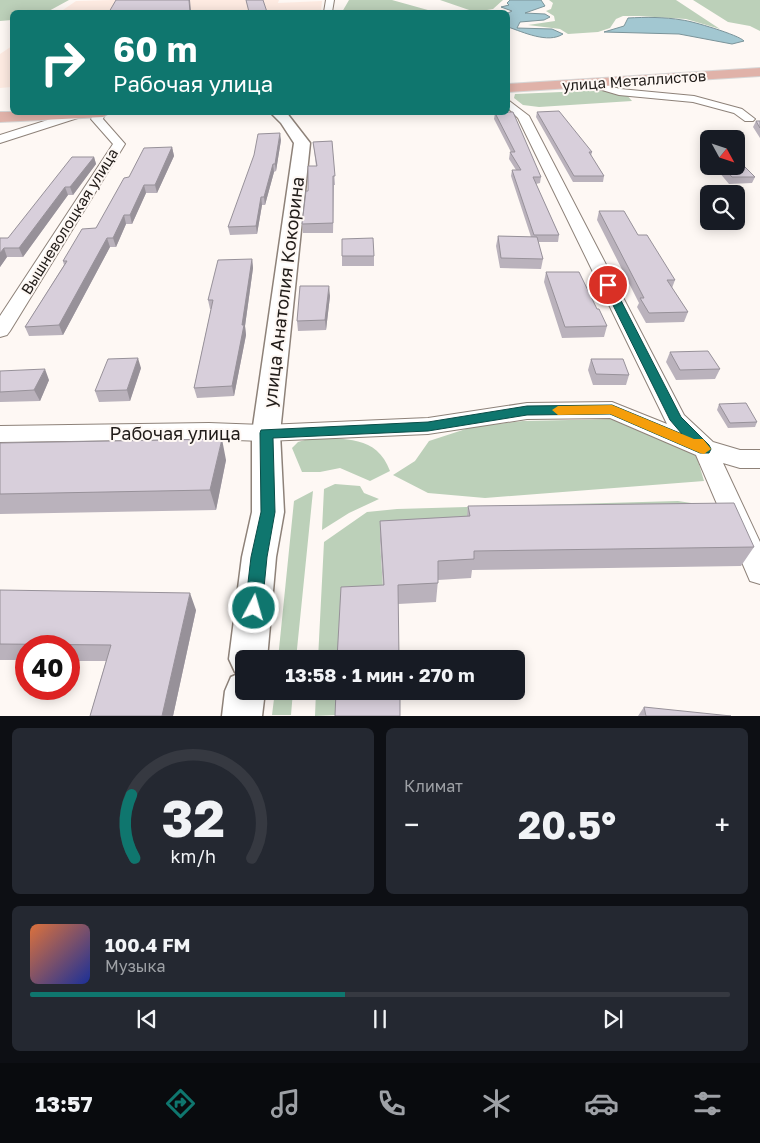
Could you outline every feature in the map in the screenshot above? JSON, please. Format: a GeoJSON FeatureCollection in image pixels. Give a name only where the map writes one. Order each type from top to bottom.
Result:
{"type":"FeatureCollection","features":[{"type":"Feature","properties":{"kind":"main road","name":"улица Металлистов"},"geometry":{"type":"LineString","coordinates":[[510,88],[760,72]]}},
{"type":"Feature","properties":{"kind":"main road"},"geometry":{"type":"LineString","coordinates":[[0,117],[42,115]]}},
{"type":"Feature","properties":{"kind":"street"},"geometry":{"type":"LineString","coordinates":[[589,83],[627,93],[667,95],[694,99],[738,110],[749,119]]}},
{"type":"Feature","properties":{"kind":"street"},"geometry":{"type":"LineString","coordinates":[[510,105],[523,116],[676,420],[704,449],[760,572]]}},
{"type":"Feature","properties":{"kind":"street"},"geometry":{"type":"LineString","coordinates":[[0,139],[77,115]]}},
{"type":"Feature","properties":{"kind":"street","name":"Вышневолоцкая улица"},"geometry":{"type":"LineString","coordinates":[[0,331],[119,144],[97,119],[100,115]]}},
{"type":"Feature","properties":{"kind":"street","name":"улица Анатолия Кокорина"},"geometry":{"type":"LineString","coordinates":[[249,650],[259,557],[268,512],[266,433],[302,143],[280,115]]}},
{"type":"Feature","properties":{"kind":"street","name":"Рабочая улица"},"geometry":{"type":"LineString","coordinates":[[0,434],[208,431],[266,433],[428,426],[527,411],[612,410],[704,449],[740,459],[760,458]]}},
{"type":"Feature","properties":{"kind":"street"},"geometry":{"type":"LineString","coordinates":[[242,716],[244,700]]}},
{"type":"Feature","properties":{"kind":"shaded area"},"geometry":{"type":"Polygon","coordinates":[[[279,0],[278,3],[322,1],[321,10],[63,10],[76,1],[279,0]]]}},
{"type":"Feature","properties":{"kind":"shaded area"},"geometry":{"type":"Polygon","coordinates":[[[10,47],[10,87],[0,88],[0,54],[10,47]]]}},
{"type":"Feature","properties":{"kind":"green space"},"geometry":{"type":"Polygon","coordinates":[[[0,0],[69,0],[51,10],[10,10],[10,20],[0,21],[0,0]]]}},
{"type":"Feature","properties":{"kind":"green space"},"geometry":{"type":"Polygon","coordinates":[[[349,0],[392,0],[428,10],[343,10],[349,0]]]}},
{"type":"Feature","properties":{"kind":"green space"},"geometry":{"type":"Polygon","coordinates":[[[440,0],[503,0],[493,9],[469,10],[440,0]]]}},
{"type":"Feature","properties":{"kind":"green space"},"geometry":{"type":"Polygon","coordinates":[[[549,0],[676,0],[720,29],[686,19],[639,16],[623,16],[616,19],[610,28],[598,32],[568,34],[560,29],[528,25],[555,21],[554,16],[546,11],[551,9],[553,3],[549,0]]]}},
{"type":"Feature","properties":{"kind":"green space"},"geometry":{"type":"Polygon","coordinates":[[[693,0],[760,0],[760,31],[750,26],[728,22],[693,0]]]}},
{"type":"Feature","properties":{"kind":"green space"},"geometry":{"type":"Polygon","coordinates":[[[608,90],[627,95],[632,101],[539,107],[523,105],[514,98],[515,94],[608,90]]]}},
{"type":"Feature","properties":{"kind":"green space"},"geometry":{"type":"Polygon","coordinates":[[[615,419],[696,454],[704,481],[485,498],[428,493],[393,475],[415,461],[429,441],[472,427],[523,421],[615,419]]]}},
{"type":"Feature","properties":{"kind":"green space"},"geometry":{"type":"Polygon","coordinates":[[[312,438],[347,439],[368,445],[384,459],[390,471],[370,481],[340,468],[320,472],[302,472],[292,448],[298,442],[312,438]]]}},
{"type":"Feature","properties":{"kind":"green space"},"geometry":{"type":"Polygon","coordinates":[[[335,484],[360,486],[364,493],[379,499],[349,513],[322,530],[324,489],[335,484]]]}},
{"type":"Feature","properties":{"kind":"green space"},"geometry":{"type":"Polygon","coordinates":[[[313,491],[297,650],[279,650],[294,501],[313,491]]]}},
{"type":"Feature","properties":{"kind":"green space"},"geometry":{"type":"Polygon","coordinates":[[[678,501],[711,506],[380,541],[384,604],[347,650],[318,650],[324,542],[367,512],[397,509],[678,501]]]}},
{"type":"Feature","properties":{"kind":"green space"},"geometry":{"type":"Polygon","coordinates":[[[274,700],[292,700],[291,715],[272,715],[274,700]]]}},
{"type":"Feature","properties":{"kind":"green space"},"geometry":{"type":"Polygon","coordinates":[[[316,700],[338,700],[337,715],[315,716],[316,700]]]}},
{"type":"Feature","properties":{"kind":"water"},"geometry":{"type":"Polygon","coordinates":[[[510,0],[541,0],[545,6],[525,13],[545,14],[550,17],[544,20],[520,22],[517,28],[552,29],[563,34],[550,38],[528,34],[510,28],[510,12],[512,11],[501,7],[509,5],[507,3],[510,0]]]}},
{"type":"Feature","properties":{"kind":"water"},"geometry":{"type":"Polygon","coordinates":[[[648,17],[687,21],[725,32],[744,41],[732,44],[679,34],[604,32],[624,26],[628,18],[648,17]]]}},
{"type":"Feature","properties":{"kind":"building"},"geometry":{"type":"Polygon","coordinates":[[[116,0],[189,0],[190,10],[110,10],[116,0]]]}},
{"type":"Feature","properties":{"kind":"building"},"geometry":{"type":"Polygon","coordinates":[[[246,0],[263,0],[266,10],[248,10],[246,0]]]}},
{"type":"Feature","properties":{"kind":"building"},"geometry":{"type":"Polygon","coordinates":[[[559,111],[592,152],[589,152],[604,176],[574,176],[537,112],[559,111]]]}},
{"type":"Feature","properties":{"kind":"building"},"geometry":{"type":"Polygon","coordinates":[[[510,112],[513,112],[541,177],[533,177],[559,235],[534,235],[512,170],[521,170],[510,152],[515,152],[496,115],[510,115],[510,112]]]}},
{"type":"Feature","properties":{"kind":"building"},"geometry":{"type":"Polygon","coordinates":[[[280,133],[275,164],[273,164],[264,197],[261,197],[256,226],[228,227],[254,155],[258,134],[280,133]]]}},
{"type":"Feature","properties":{"kind":"building"},"geometry":{"type":"Polygon","coordinates":[[[332,141],[335,176],[333,176],[333,223],[302,224],[306,191],[308,191],[308,166],[317,166],[313,142],[332,141]]]}},
{"type":"Feature","properties":{"kind":"building"},"geometry":{"type":"Polygon","coordinates":[[[172,147],[155,185],[144,185],[130,215],[124,215],[113,238],[107,238],[59,325],[25,327],[67,261],[63,261],[82,229],[96,228],[124,178],[129,177],[144,148],[172,147]]]}},
{"type":"Feature","properties":{"kind":"building"},"geometry":{"type":"Polygon","coordinates":[[[72,157],[94,157],[70,187],[65,187],[19,248],[4,248],[0,253],[0,238],[8,238],[72,157]]]}},
{"type":"Feature","properties":{"kind":"building"},"geometry":{"type":"Polygon","coordinates":[[[745,167],[755,177],[732,177],[730,175],[745,175],[745,167]]]}},
{"type":"Feature","properties":{"kind":"building"},"geometry":{"type":"Polygon","coordinates":[[[599,211],[624,211],[638,235],[647,235],[675,280],[667,280],[688,312],[649,313],[640,298],[644,298],[599,211]]]}},
{"type":"Feature","properties":{"kind":"building"},"geometry":{"type":"Polygon","coordinates":[[[498,236],[537,237],[543,259],[501,258],[498,236]]]}},
{"type":"Feature","properties":{"kind":"building"},"geometry":{"type":"Polygon","coordinates":[[[373,238],[374,256],[342,256],[342,239],[373,238]]]}},
{"type":"Feature","properties":{"kind":"building"},"geometry":{"type":"Polygon","coordinates":[[[252,259],[242,325],[244,325],[232,386],[194,388],[213,300],[208,300],[218,260],[252,259]]]}},
{"type":"Feature","properties":{"kind":"building"},"geometry":{"type":"Polygon","coordinates":[[[546,272],[579,272],[607,326],[565,327],[546,272]]]}},
{"type":"Feature","properties":{"kind":"building"},"geometry":{"type":"Polygon","coordinates":[[[300,286],[329,286],[325,320],[297,321],[300,286]]]}},
{"type":"Feature","properties":{"kind":"building"},"geometry":{"type":"Polygon","coordinates":[[[708,351],[720,369],[680,370],[670,352],[708,351]]]}},
{"type":"Feature","properties":{"kind":"building"},"geometry":{"type":"Polygon","coordinates":[[[138,358],[127,390],[95,391],[108,359],[138,358]]]}},
{"type":"Feature","properties":{"kind":"building"},"geometry":{"type":"Polygon","coordinates":[[[591,359],[623,359],[629,375],[596,374],[591,359]]]}},
{"type":"Feature","properties":{"kind":"building"},"geometry":{"type":"Polygon","coordinates":[[[45,369],[34,390],[0,392],[0,371],[45,369]]]}},
{"type":"Feature","properties":{"kind":"building"},"geometry":{"type":"Polygon","coordinates":[[[746,403],[757,422],[730,423],[719,404],[746,403]]]}},
{"type":"Feature","properties":{"kind":"building"},"geometry":{"type":"Polygon","coordinates":[[[222,439],[210,490],[0,494],[0,443],[222,439]]]}},
{"type":"Feature","properties":{"kind":"building"},"geometry":{"type":"Polygon","coordinates":[[[734,503],[754,547],[474,551],[474,559],[438,561],[438,583],[398,585],[399,650],[338,650],[341,587],[384,585],[380,521],[470,516],[468,506],[734,503]]]}},
{"type":"Feature","properties":{"kind":"building"},"geometry":{"type":"Polygon","coordinates":[[[0,590],[190,593],[162,716],[90,716],[111,645],[80,645],[80,635],[15,635],[15,644],[0,644],[0,590]]]}},
{"type":"Feature","properties":{"kind":"building"},"geometry":{"type":"Polygon","coordinates":[[[336,700],[400,700],[400,716],[335,716],[336,700]]]}},
{"type":"Feature","properties":{"kind":"building"},"geometry":{"type":"Polygon","coordinates":[[[644,707],[731,716],[646,716],[644,707]]]}},
{"type":"Feature","properties":{"kind":"slow traffic"},"geometry":{"type":"LineString","coordinates":[[558,410],[612,410],[704,449],[698,443]]}},
{"type":"Feature","properties":{"kind":"route"},"geometry":{"type":"LineString","coordinates":[[254,608],[259,557],[268,512],[266,433],[428,426],[527,411],[612,410],[704,449],[676,420],[608,285]]}}]}
